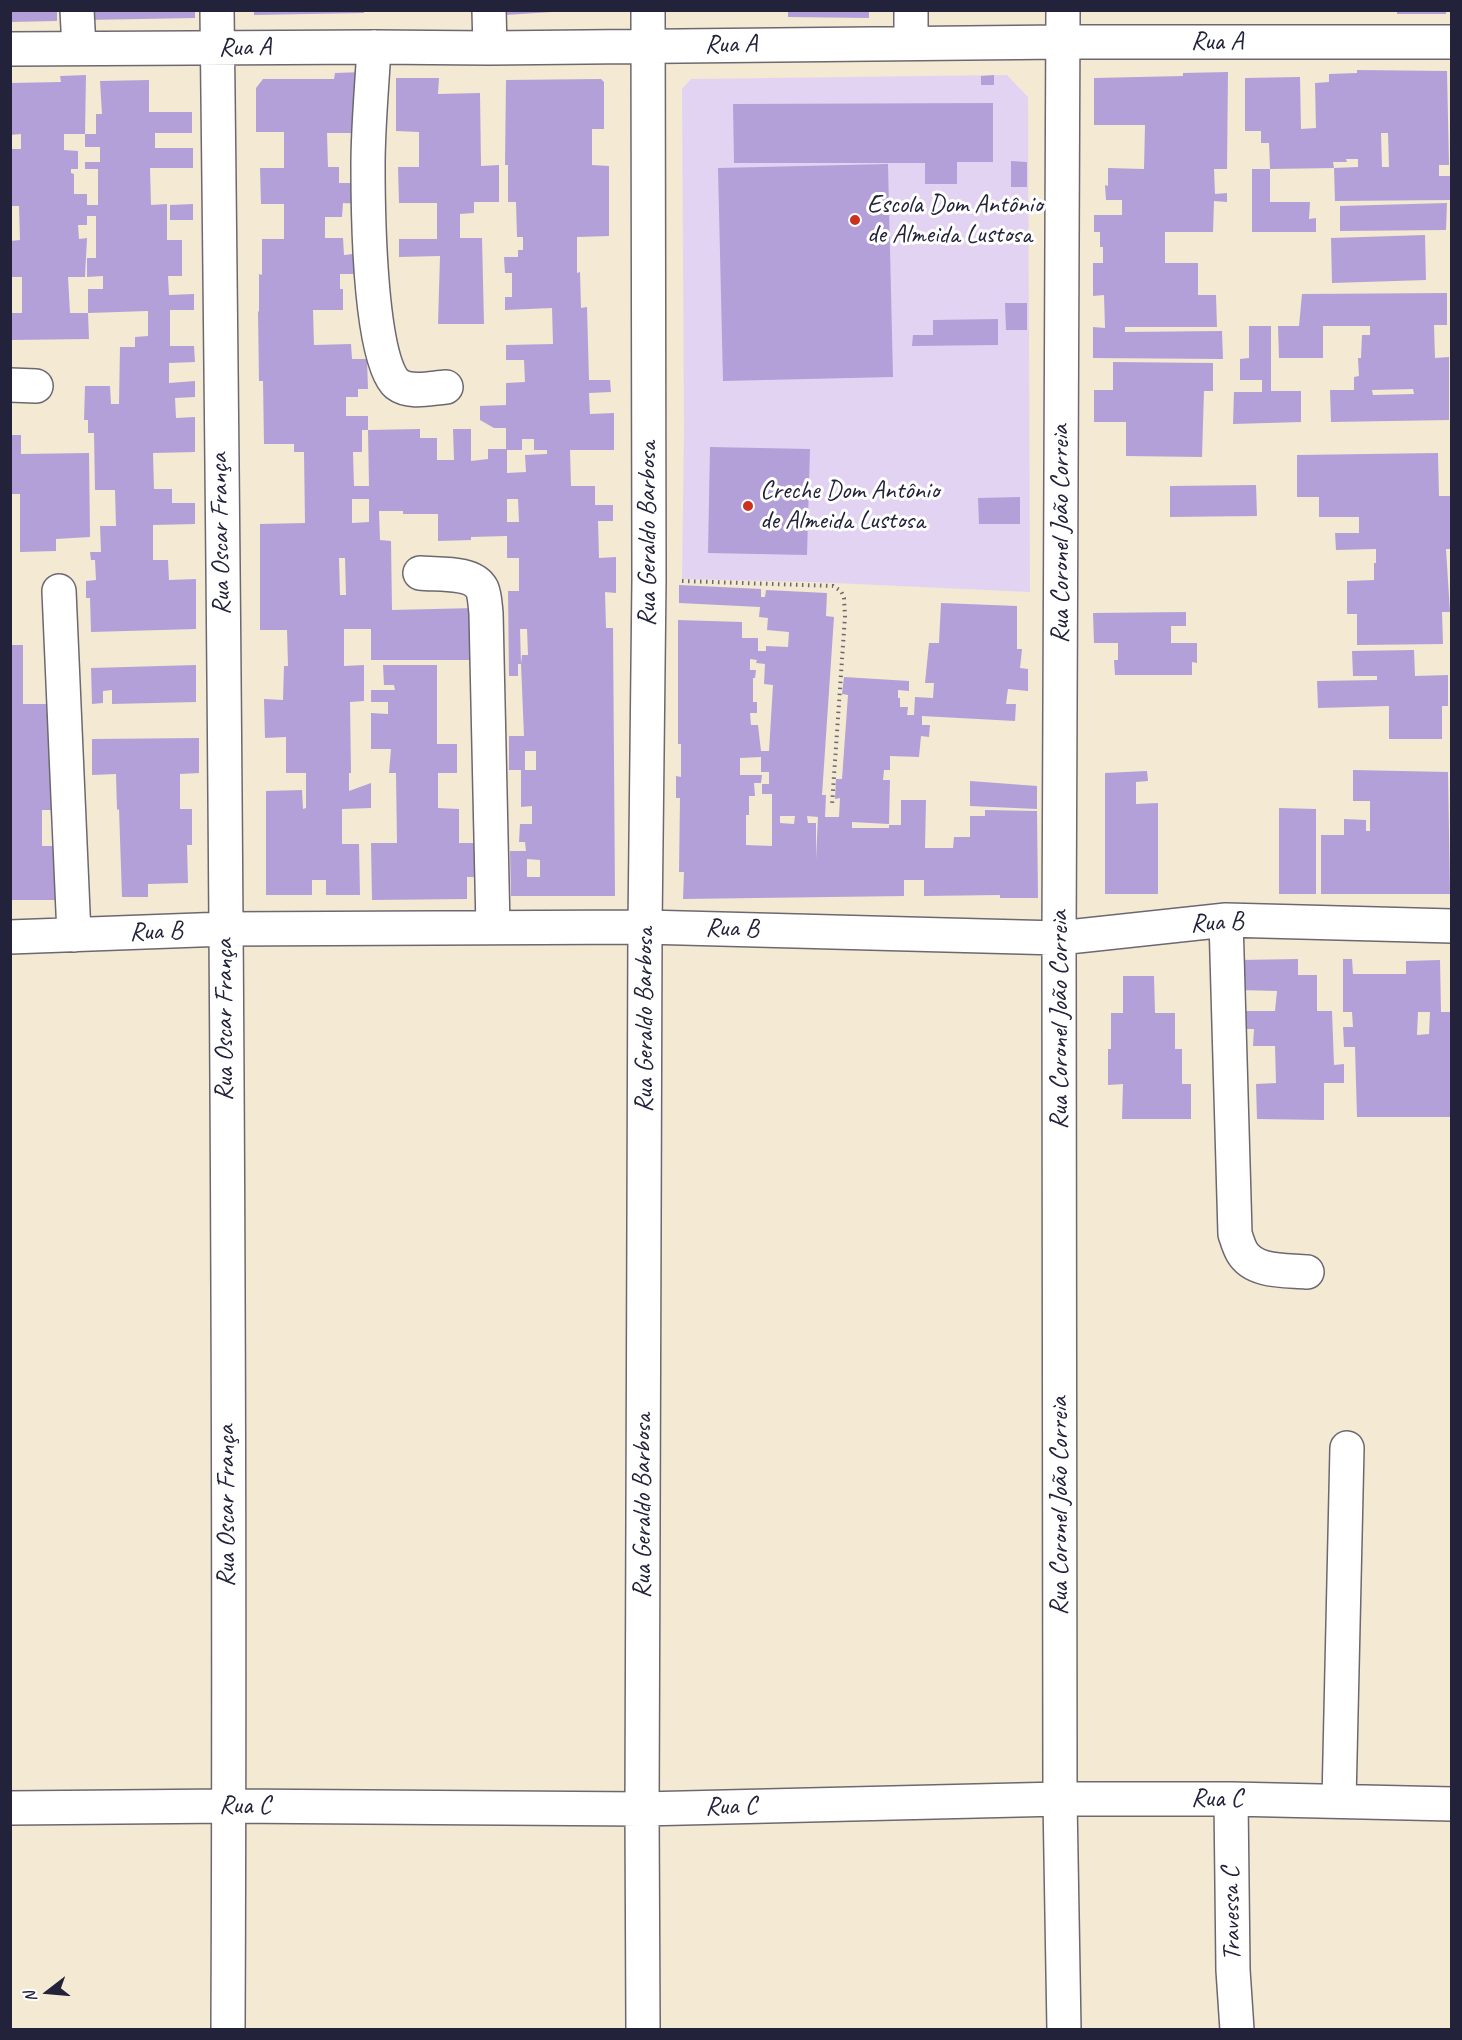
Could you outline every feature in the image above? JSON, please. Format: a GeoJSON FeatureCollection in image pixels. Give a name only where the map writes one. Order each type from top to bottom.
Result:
{"type":"FeatureCollection","features":[{"type":"Feature","properties":{"kind":"street"},"geometry":{"type":"LineString","coordinates":[[77,10],[79,48]]}},
{"type":"Feature","properties":{"kind":"street","name":"Rua Oscar França"},"geometry":{"type":"LineString","coordinates":[[217,10],[225,929],[228,2030]]}},
{"type":"Feature","properties":{"kind":"street"},"geometry":{"type":"LineString","coordinates":[[489,10],[490,48]]}},
{"type":"Feature","properties":{"kind":"street","name":"Rua Geraldo Barbosa"},"geometry":{"type":"LineString","coordinates":[[643,2030],[648,10]]}},
{"type":"Feature","properties":{"kind":"street"},"geometry":{"type":"LineString","coordinates":[[911,10],[911,44]]}},
{"type":"Feature","properties":{"kind":"street","name":"Rua A"},"geometry":{"type":"LineString","coordinates":[[10,49],[911,44],[1063,26],[1452,42]]}},
{"type":"Feature","properties":{"kind":"street","name":"Rua Coronel João Correia"},"geometry":{"type":"LineString","coordinates":[[1063,26],[1059,938],[1060,1799],[1064,2030]]}},
{"type":"Feature","properties":{"kind":"street"},"geometry":{"type":"LineString","coordinates":[[375,46],[368,164],[374,306],[381,351],[387,371],[397,383],[411,390],[446,387]]}},
{"type":"Feature","properties":{"kind":"street"},"geometry":{"type":"LineString","coordinates":[[420,573],[470,578],[483,591],[486,613],[493,927]]}},
{"type":"Feature","properties":{"kind":"street"},"geometry":{"type":"LineString","coordinates":[[59,591],[74,935]]}},
{"type":"Feature","properties":{"kind":"street"},"geometry":{"type":"LineString","coordinates":[[1226,920],[1235,1234],[1242,1253],[1254,1265],[1273,1270],[1307,1272]]}},
{"type":"Feature","properties":{"kind":"street","name":"Rua B"},"geometry":{"type":"LineString","coordinates":[[10,937],[225,929],[645,927],[1059,938],[1226,920],[1452,926]]}},
{"type":"Feature","properties":{"kind":"street"},"geometry":{"type":"LineString","coordinates":[[1339,1801],[1347,1448]]}},
{"type":"Feature","properties":{"kind":"street","name":"Rua C"},"geometry":{"type":"LineString","coordinates":[[10,1808],[229,1806],[642,1809],[1060,1799],[1231,1799],[1452,1804]]}},
{"type":"Feature","properties":{"kind":"street","name":"Travessa C"},"geometry":{"type":"LineString","coordinates":[[1231,1799],[1233,1970],[1237,2030]]}},
{"type":"Feature","properties":{"kind":"path"},"geometry":{"type":"LineString","coordinates":[[648,580],[833,586],[841,591],[844,598],[845,616],[832,805]]}},
{"type":"Feature","properties":{"kind":"shaded area","name":"Escola Dom Antônio de Almeida Lustosa"},"geometry":{"type":"Polygon","coordinates":[[[1007,75],[1028,97],[1030,592],[812,582],[682,579],[684,430],[682,89],[691,79],[1007,75]]]}},
{"type":"Feature","properties":{"kind":"building"},"geometry":{"type":"Polygon","coordinates":[[[10,10],[57,10],[57,21],[10,22],[10,10]]]}},
{"type":"Feature","properties":{"kind":"building"},"geometry":{"type":"Polygon","coordinates":[[[85,10],[195,10],[195,18],[85,20],[85,10]]]}},
{"type":"Feature","properties":{"kind":"building"},"geometry":{"type":"Polygon","coordinates":[[[254,10],[364,10],[364,13],[254,15],[254,10]]]}},
{"type":"Feature","properties":{"kind":"building"},"geometry":{"type":"Polygon","coordinates":[[[505,10],[552,10],[552,12],[505,15],[505,10]]]}},
{"type":"Feature","properties":{"kind":"building"},"geometry":{"type":"Polygon","coordinates":[[[788,10],[869,10],[869,18],[788,17],[788,10]]]}},
{"type":"Feature","properties":{"kind":"building"},"geometry":{"type":"Polygon","coordinates":[[[1397,10],[1446,10],[1446,14],[1397,14],[1397,10]]]}},
{"type":"Feature","properties":{"kind":"building"},"geometry":{"type":"Polygon","coordinates":[[[1357,70],[1447,71],[1449,165],[1439,165],[1439,176],[1451,176],[1451,200],[1335,201],[1334,168],[1270,169],[1269,143],[1261,143],[1261,131],[1245,131],[1245,78],[1300,77],[1301,129],[1316,128],[1315,83],[1329,82],[1329,74],[1357,73],[1357,70]],[[1381,133],[1382,167],[1389,167],[1388,133],[1381,133]],[[1358,159],[1333,162],[1334,168],[1358,167],[1358,159]]]}},
{"type":"Feature","properties":{"kind":"building"},"geometry":{"type":"Polygon","coordinates":[[[363,72],[356,114],[353,114],[353,125],[362,133],[327,133],[328,167],[339,167],[339,183],[363,183],[364,204],[343,203],[342,217],[325,217],[325,238],[343,238],[344,255],[353,254],[352,238],[364,238],[365,274],[340,274],[343,310],[313,310],[314,345],[351,344],[352,359],[367,359],[368,389],[358,389],[358,397],[346,397],[346,416],[368,416],[368,430],[420,429],[420,438],[437,438],[437,460],[454,460],[453,429],[471,429],[471,461],[488,459],[488,449],[506,449],[506,428],[494,428],[480,420],[480,406],[506,405],[506,383],[525,382],[524,360],[506,360],[506,345],[553,344],[552,308],[505,310],[505,297],[512,297],[512,273],[505,273],[504,257],[518,257],[518,250],[523,250],[523,237],[517,237],[516,202],[508,202],[508,165],[505,165],[506,80],[601,79],[604,82],[604,129],[592,129],[592,165],[609,166],[609,236],[577,237],[577,273],[580,272],[581,308],[587,307],[589,380],[610,380],[611,392],[589,393],[590,414],[614,413],[614,450],[570,450],[571,486],[595,486],[595,505],[613,505],[613,521],[598,521],[599,558],[616,557],[616,593],[605,592],[606,628],[613,628],[615,896],[511,896],[510,851],[526,851],[525,842],[519,842],[520,824],[532,824],[532,806],[521,807],[521,770],[509,770],[509,736],[524,736],[521,664],[518,664],[518,676],[509,676],[508,591],[519,591],[519,558],[507,558],[507,536],[438,541],[438,514],[403,514],[403,511],[379,511],[380,540],[391,541],[392,610],[475,608],[476,660],[371,660],[371,629],[344,629],[344,666],[364,665],[364,701],[350,702],[349,791],[371,783],[371,808],[342,809],[342,844],[359,844],[360,895],[326,895],[326,880],[312,880],[312,895],[266,895],[266,791],[302,790],[303,809],[306,808],[306,773],[286,773],[286,737],[265,738],[264,699],[283,700],[284,666],[288,666],[287,630],[260,630],[260,524],[305,523],[304,452],[294,452],[294,444],[264,444],[263,381],[259,381],[259,274],[262,275],[262,239],[284,239],[284,204],[261,204],[260,168],[284,168],[284,132],[256,132],[256,88],[263,79],[334,79],[335,73],[363,72]],[[362,430],[362,452],[353,452],[354,486],[369,486],[368,430],[362,430]],[[522,439],[522,450],[507,450],[507,473],[526,472],[525,455],[547,454],[547,450],[534,450],[534,439],[522,439]],[[352,499],[352,523],[369,522],[369,499],[352,499]],[[507,499],[507,522],[519,522],[518,499],[507,499]],[[339,558],[340,595],[346,595],[345,558],[339,558]],[[520,629],[521,664],[522,655],[528,655],[527,629],[520,629]],[[525,751],[525,770],[536,770],[536,751],[525,751]],[[527,859],[527,877],[540,877],[540,860],[527,859]]]}},
{"type":"Feature","properties":{"kind":"building"},"geometry":{"type":"Polygon","coordinates":[[[1228,72],[1227,169],[1214,169],[1215,194],[1227,193],[1227,202],[1214,201],[1213,232],[1165,232],[1165,263],[1198,263],[1198,295],[1216,295],[1217,327],[1125,327],[1125,332],[1222,331],[1223,359],[1093,358],[1093,327],[1105,328],[1104,295],[1093,296],[1093,263],[1103,263],[1100,232],[1094,232],[1094,215],[1122,215],[1122,200],[1106,200],[1105,185],[1108,186],[1108,168],[1144,169],[1145,125],[1094,125],[1094,78],[1183,76],[1183,73],[1228,72]]]}},
{"type":"Feature","properties":{"kind":"building"},"geometry":{"type":"Polygon","coordinates":[[[86,75],[85,134],[96,134],[96,114],[102,114],[100,81],[149,80],[149,112],[192,112],[192,133],[155,133],[155,148],[193,148],[193,168],[150,168],[151,205],[167,204],[167,240],[182,240],[182,276],[168,276],[169,295],[194,294],[194,310],[170,310],[170,346],[194,346],[195,362],[169,363],[169,383],[195,381],[195,397],[175,398],[176,418],[195,417],[195,452],[153,453],[154,489],[172,489],[172,503],[195,503],[195,524],[153,525],[153,560],[168,560],[169,580],[196,579],[196,629],[91,632],[90,598],[86,598],[86,581],[96,580],[95,560],[91,560],[90,552],[101,552],[100,526],[116,526],[115,490],[95,490],[94,433],[88,433],[88,420],[84,420],[85,386],[110,386],[111,404],[119,404],[120,347],[135,347],[135,337],[148,336],[148,311],[88,313],[89,339],[10,340],[10,313],[22,313],[22,277],[10,277],[10,241],[20,240],[19,206],[10,206],[10,149],[21,149],[21,134],[10,135],[10,83],[61,82],[60,76],[86,75]],[[64,134],[64,150],[78,151],[78,169],[71,169],[71,173],[74,174],[74,194],[87,194],[87,205],[98,205],[98,169],[85,169],[85,162],[100,162],[100,147],[85,147],[85,134],[64,134]],[[87,216],[87,225],[78,225],[79,239],[87,238],[85,277],[68,277],[70,313],[88,313],[88,289],[103,289],[103,276],[87,277],[87,258],[96,258],[96,216],[87,216]]]}},
{"type":"Feature","properties":{"kind":"building"},"geometry":{"type":"Polygon","coordinates":[[[994,75],[994,85],[981,85],[981,76],[994,75]]]}},
{"type":"Feature","properties":{"kind":"building"},"geometry":{"type":"Polygon","coordinates":[[[396,78],[439,78],[438,94],[480,93],[481,166],[499,165],[499,202],[474,202],[474,213],[460,214],[460,238],[482,238],[484,324],[438,324],[440,256],[399,257],[399,239],[437,239],[437,203],[399,203],[398,167],[419,167],[419,132],[396,131],[396,78]]]}},
{"type":"Feature","properties":{"kind":"building"},"geometry":{"type":"Polygon","coordinates":[[[993,103],[993,162],[957,162],[957,184],[925,184],[925,163],[734,163],[733,104],[993,103]]]}},
{"type":"Feature","properties":{"kind":"building"},"geometry":{"type":"Polygon","coordinates":[[[1011,161],[1027,162],[1027,187],[1011,187],[1011,161]]]}},
{"type":"Feature","properties":{"kind":"building"},"geometry":{"type":"Polygon","coordinates":[[[888,164],[893,377],[723,381],[718,168],[888,164]]]}},
{"type":"Feature","properties":{"kind":"building"},"geometry":{"type":"Polygon","coordinates":[[[1252,169],[1270,169],[1270,202],[1310,202],[1309,219],[1316,218],[1316,232],[1252,232],[1252,169]]]}},
{"type":"Feature","properties":{"kind":"building"},"geometry":{"type":"Polygon","coordinates":[[[1447,203],[1446,230],[1340,231],[1340,206],[1447,203]]]}},
{"type":"Feature","properties":{"kind":"building"},"geometry":{"type":"Polygon","coordinates":[[[193,204],[193,220],[170,220],[170,205],[193,204]]]}},
{"type":"Feature","properties":{"kind":"building"},"geometry":{"type":"Polygon","coordinates":[[[1425,235],[1426,280],[1332,283],[1331,238],[1425,235]]]}},
{"type":"Feature","properties":{"kind":"building"},"geometry":{"type":"Polygon","coordinates":[[[1447,293],[1447,325],[1434,325],[1435,358],[1449,357],[1449,420],[1331,422],[1330,390],[1354,390],[1354,377],[1359,376],[1358,358],[1361,358],[1362,335],[1370,335],[1370,326],[1323,326],[1323,358],[1279,358],[1278,326],[1299,326],[1302,294],[1447,293]],[[1413,389],[1372,390],[1373,395],[1414,394],[1413,389]]]}},
{"type":"Feature","properties":{"kind":"building"},"geometry":{"type":"Polygon","coordinates":[[[1005,303],[1027,303],[1027,330],[1006,330],[1005,303]]]}},
{"type":"Feature","properties":{"kind":"building"},"geometry":{"type":"Polygon","coordinates":[[[998,319],[998,345],[912,346],[913,335],[933,335],[933,320],[998,319]]]}},
{"type":"Feature","properties":{"kind":"building"},"geometry":{"type":"Polygon","coordinates":[[[1249,326],[1271,326],[1271,391],[1301,391],[1301,422],[1233,424],[1234,392],[1262,392],[1262,380],[1240,380],[1240,359],[1249,358],[1249,326]]]}},
{"type":"Feature","properties":{"kind":"building"},"geometry":{"type":"Polygon","coordinates":[[[1113,362],[1213,363],[1213,391],[1204,391],[1202,457],[1126,456],[1126,422],[1094,422],[1094,390],[1113,390],[1113,362]]]}},
{"type":"Feature","properties":{"kind":"building"},"geometry":{"type":"Polygon","coordinates":[[[10,435],[21,435],[21,454],[89,453],[90,537],[56,539],[56,551],[20,552],[20,494],[10,494],[10,435]]]}},
{"type":"Feature","properties":{"kind":"building"},"geometry":{"type":"Polygon","coordinates":[[[710,447],[810,449],[807,555],[708,553],[710,447]]]}},
{"type":"Feature","properties":{"kind":"building"},"geometry":{"type":"Polygon","coordinates":[[[1438,453],[1439,496],[1451,496],[1452,517],[1452,549],[1446,549],[1450,612],[1442,612],[1443,644],[1357,645],[1357,614],[1347,614],[1347,581],[1374,580],[1376,549],[1336,550],[1335,533],[1359,533],[1359,517],[1319,517],[1319,497],[1297,497],[1297,455],[1438,453]]]}},
{"type":"Feature","properties":{"kind":"building"},"geometry":{"type":"Polygon","coordinates":[[[1256,485],[1257,516],[1170,517],[1170,486],[1256,485]]]}},
{"type":"Feature","properties":{"kind":"building"},"geometry":{"type":"Polygon","coordinates":[[[1020,497],[1020,524],[979,524],[978,498],[1020,497]]]}},
{"type":"Feature","properties":{"kind":"building"},"geometry":{"type":"Polygon","coordinates":[[[679,585],[761,589],[761,597],[765,597],[766,590],[827,593],[826,616],[834,617],[822,795],[826,795],[825,817],[839,817],[840,798],[835,799],[836,779],[842,779],[848,695],[842,694],[844,677],[909,681],[909,691],[898,690],[898,698],[900,698],[900,707],[908,707],[907,715],[914,715],[915,697],[933,698],[934,683],[925,683],[929,643],[939,643],[941,603],[1017,606],[1017,649],[1022,649],[1020,668],[1028,669],[1028,691],[1008,689],[1006,704],[1016,704],[1015,721],[922,716],[922,725],[930,725],[929,737],[921,736],[919,757],[890,756],[890,770],[884,770],[883,780],[890,780],[889,824],[852,822],[852,828],[889,828],[889,825],[901,825],[901,800],[926,800],[925,848],[953,848],[954,837],[970,837],[970,816],[985,816],[985,810],[1037,811],[1038,898],[1000,898],[1000,895],[924,896],[924,880],[904,880],[904,896],[683,899],[684,872],[679,872],[680,798],[676,798],[676,776],[681,777],[681,744],[678,744],[678,620],[742,622],[742,638],[758,638],[758,651],[766,651],[766,646],[788,647],[789,632],[767,630],[768,618],[759,617],[760,607],[679,603],[679,585]],[[750,659],[750,670],[756,670],[755,678],[753,678],[753,702],[757,702],[757,713],[750,713],[751,725],[758,725],[761,751],[769,751],[773,685],[764,684],[765,664],[756,663],[757,660],[750,659]],[[761,757],[740,758],[740,775],[762,775],[761,783],[754,783],[755,796],[749,796],[749,815],[746,815],[746,845],[772,846],[772,794],[762,794],[762,784],[769,784],[769,772],[761,772],[761,757]],[[780,816],[780,823],[794,824],[795,816],[780,816]],[[807,816],[808,823],[816,823],[816,859],[818,817],[807,816]]]}},
{"type":"Feature","properties":{"kind":"building"},"geometry":{"type":"Polygon","coordinates":[[[1186,612],[1186,626],[1171,626],[1171,643],[1197,643],[1197,663],[1192,662],[1192,675],[1115,675],[1114,660],[1118,660],[1118,643],[1094,643],[1093,613],[1186,612]]]}},
{"type":"Feature","properties":{"kind":"building"},"geometry":{"type":"Polygon","coordinates":[[[10,645],[23,645],[23,704],[53,704],[59,810],[42,810],[42,846],[59,846],[59,900],[10,900],[10,645]]]}},
{"type":"Feature","properties":{"kind":"building"},"geometry":{"type":"Polygon","coordinates":[[[1414,650],[1415,676],[1448,675],[1448,706],[1442,706],[1442,739],[1389,739],[1389,706],[1318,708],[1317,681],[1377,680],[1377,676],[1353,676],[1352,651],[1414,650]]]}},
{"type":"Feature","properties":{"kind":"building"},"geometry":{"type":"Polygon","coordinates":[[[196,665],[196,702],[112,704],[112,690],[103,691],[103,703],[92,704],[91,668],[196,665]]]}},
{"type":"Feature","properties":{"kind":"building"},"geometry":{"type":"Polygon","coordinates":[[[383,665],[437,665],[437,744],[457,744],[457,773],[438,773],[438,808],[459,809],[459,843],[482,843],[482,877],[467,877],[467,899],[372,900],[371,843],[397,843],[396,773],[389,773],[391,749],[371,749],[371,713],[388,714],[388,702],[371,702],[371,690],[395,690],[394,685],[384,685],[383,665]]]}},
{"type":"Feature","properties":{"kind":"building"},"geometry":{"type":"Polygon","coordinates":[[[199,738],[199,773],[180,774],[180,809],[192,809],[192,845],[187,845],[188,883],[148,884],[148,897],[122,897],[116,774],[92,775],[92,739],[199,738]]]}},
{"type":"Feature","properties":{"kind":"building"},"geometry":{"type":"Polygon","coordinates":[[[1353,770],[1448,772],[1450,894],[1321,894],[1321,835],[1344,835],[1344,819],[1366,820],[1366,831],[1370,831],[1370,801],[1353,801],[1353,770]]]}},
{"type":"Feature","properties":{"kind":"building"},"geometry":{"type":"Polygon","coordinates":[[[1147,771],[1148,781],[1136,782],[1136,804],[1158,803],[1158,894],[1105,894],[1105,773],[1147,771]]]}},
{"type":"Feature","properties":{"kind":"building"},"geometry":{"type":"Polygon","coordinates":[[[970,781],[1037,786],[1037,809],[970,806],[970,781]]]}},
{"type":"Feature","properties":{"kind":"building"},"geometry":{"type":"Polygon","coordinates":[[[1279,808],[1316,809],[1316,894],[1279,894],[1279,808]]]}},
{"type":"Feature","properties":{"kind":"building"},"geometry":{"type":"Polygon","coordinates":[[[1298,959],[1298,975],[1317,975],[1317,1011],[1332,1011],[1334,1065],[1344,1064],[1344,1083],[1324,1083],[1324,1120],[1257,1119],[1256,1084],[1276,1083],[1275,1046],[1253,1046],[1254,1029],[1238,1029],[1239,1011],[1275,1011],[1277,991],[1239,990],[1240,960],[1298,959]]]}},
{"type":"Feature","properties":{"kind":"building"},"geometry":{"type":"Polygon","coordinates":[[[1343,959],[1352,959],[1353,974],[1406,974],[1406,961],[1440,960],[1441,1012],[1451,1012],[1452,1117],[1357,1117],[1355,1047],[1344,1047],[1343,1027],[1353,1027],[1352,1012],[1343,1012],[1343,959]],[[1418,1012],[1417,1035],[1429,1034],[1430,1012],[1418,1012]]]}},
{"type":"Feature","properties":{"kind":"building"},"geometry":{"type":"Polygon","coordinates":[[[1123,976],[1154,976],[1155,1013],[1175,1013],[1175,1049],[1182,1049],[1182,1084],[1191,1084],[1191,1119],[1122,1119],[1123,1084],[1108,1085],[1108,1049],[1111,1049],[1111,1013],[1123,1013],[1123,976]]]}},
{"type":"Feature","properties":{"kind":"place","name":"Escola Dom Antônio de Almeida Lustosa"},"geometry":{"type":"Point","coordinates":[855,220]}},
{"type":"Feature","properties":{"kind":"place","name":"Creche Dom Antônio de Almeida Lustosa"},"geometry":{"type":"Point","coordinates":[748,506]}}]}
